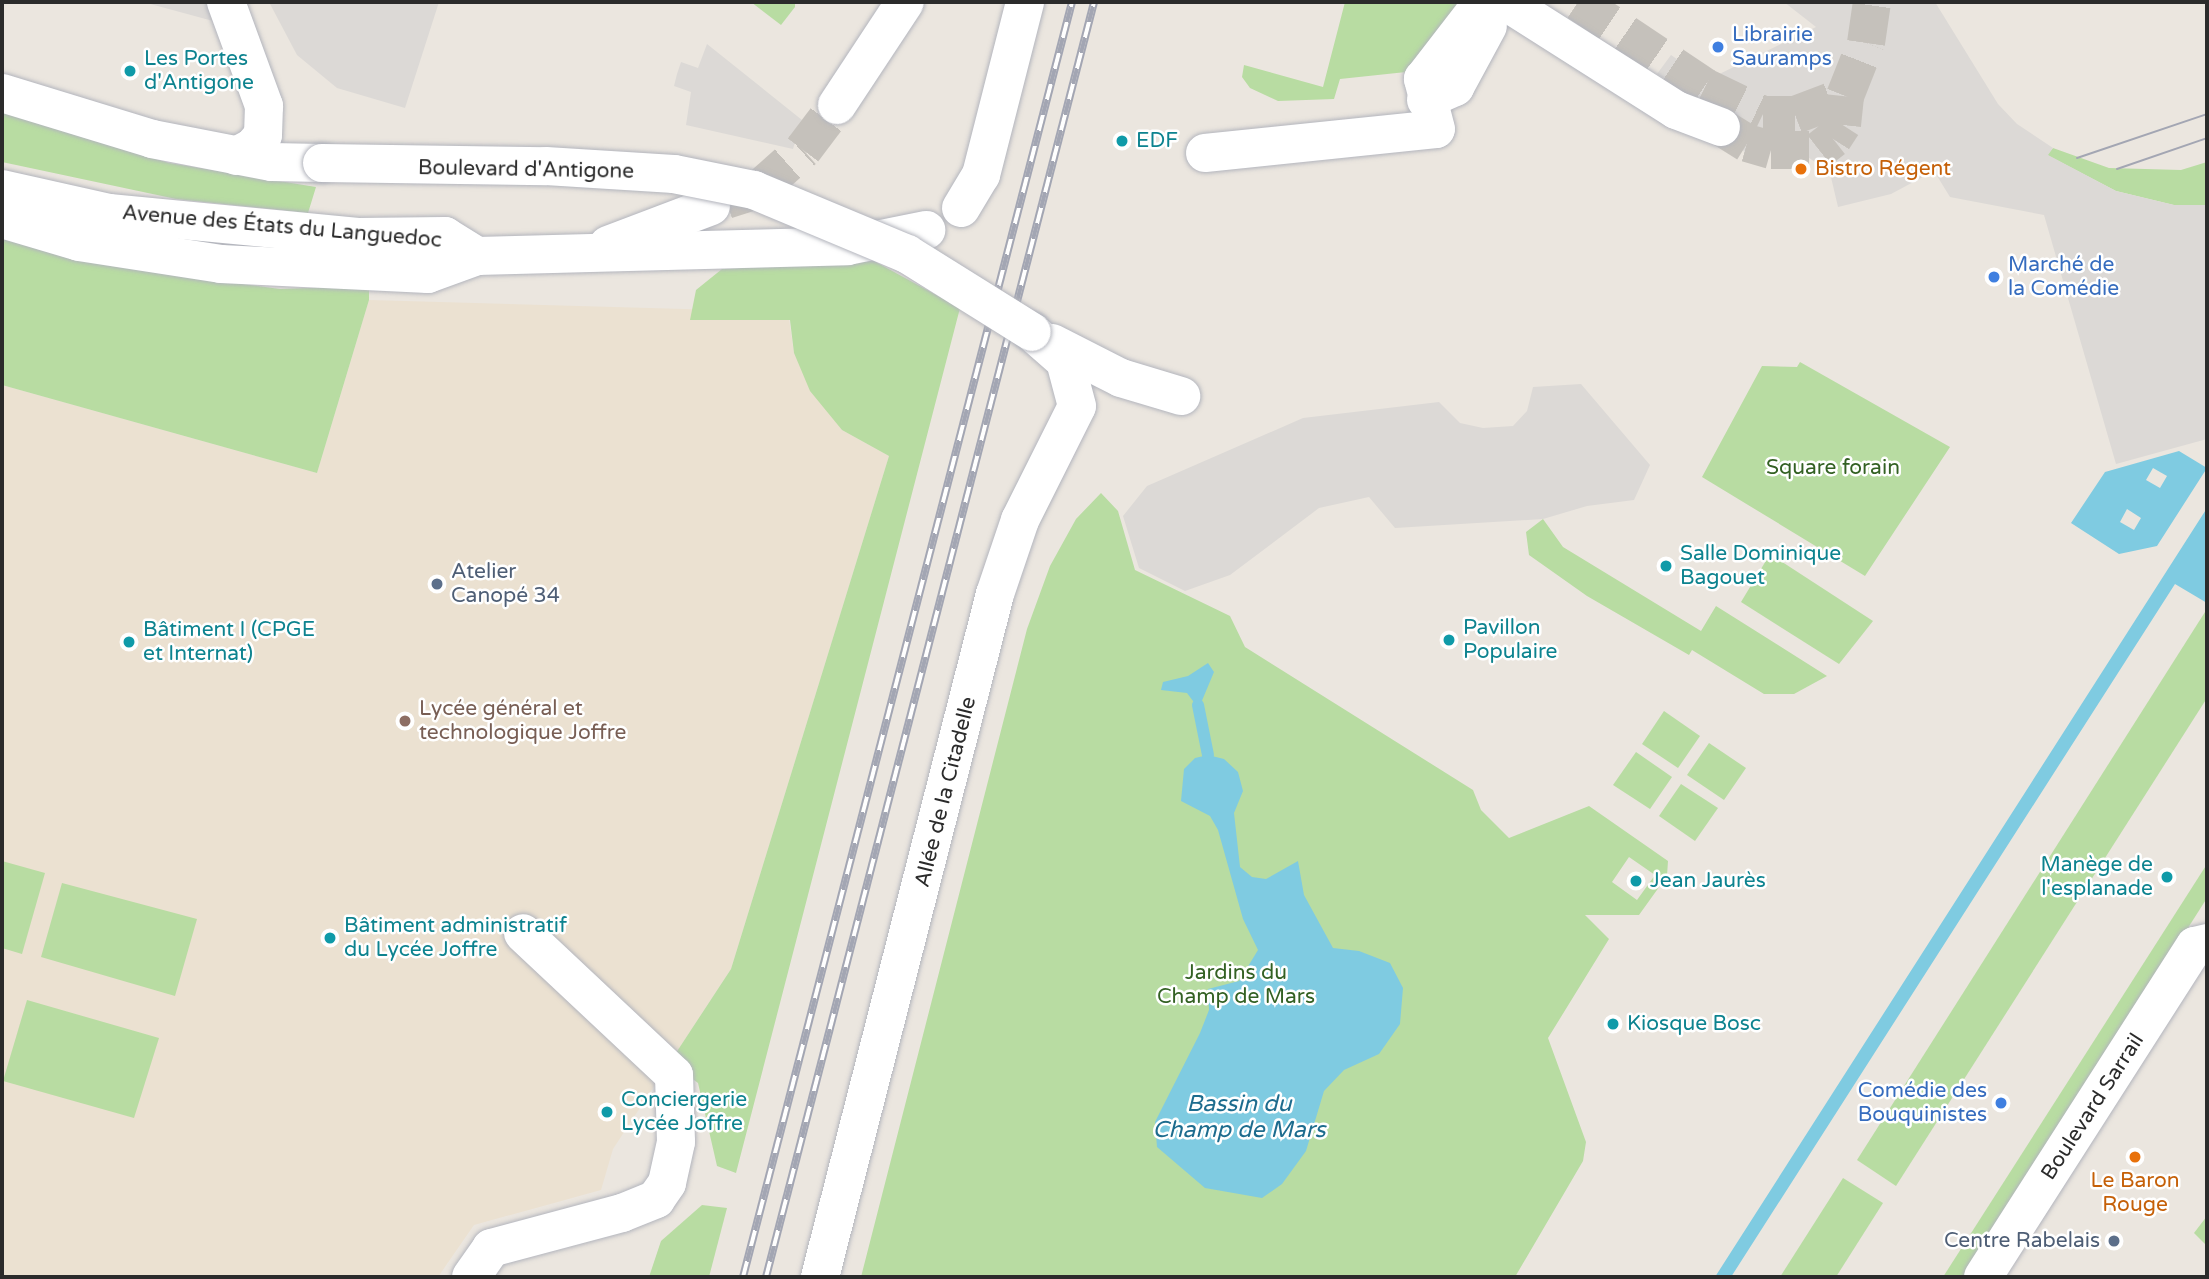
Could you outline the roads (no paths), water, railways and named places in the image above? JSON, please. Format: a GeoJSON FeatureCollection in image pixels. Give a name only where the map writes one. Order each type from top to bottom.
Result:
{"type":"FeatureCollection","features":[{"type":"Feature","properties":{"kind":"street"},"geometry":{"type":"LineString","coordinates":[[218,153],[253,147],[263,135],[264,106],[226,2]]}},
{"type":"Feature","properties":{"kind":"street"},"geometry":{"type":"LineString","coordinates":[[837,105],[905,2]]}},
{"type":"Feature","properties":{"kind":"street"},"geometry":{"type":"LineString","coordinates":[[961,208],[981,175],[1026,2]]}},
{"type":"Feature","properties":{"kind":"street"},"geometry":{"type":"LineString","coordinates":[[1205,153],[1436,129],[1426,100],[1423,79],[1474,13],[1494,5],[1676,110],[1721,127]]}},
{"type":"Feature","properties":{"kind":"street","name":"Boulevard d'Antigone"},"geometry":{"type":"LineString","coordinates":[[2,93],[218,153],[322,163],[572,167],[674,174],[754,190],[907,254],[1032,332]]}},
{"type":"Feature","properties":{"kind":"street","name":"Avenue des États du Languedoc"},"geometry":{"type":"LineString","coordinates":[[2,188],[109,213],[358,237],[445,236],[477,256]]}},
{"type":"Feature","properties":{"kind":"street"},"geometry":{"type":"LineString","coordinates":[[580,256],[711,206]]}},
{"type":"Feature","properties":{"kind":"street","name":"Avenue des États du Languedoc"},"geometry":{"type":"LineString","coordinates":[[2,219],[79,242],[245,266],[428,274],[477,256],[580,256],[847,246],[926,230]]}},
{"type":"Feature","properties":{"kind":"street"},"geometry":{"type":"LineString","coordinates":[[1032,332],[1121,378],[1181,396]]}},
{"type":"Feature","properties":{"kind":"street","name":"Allée de la Citadelle"},"geometry":{"type":"LineString","coordinates":[[820,1277],[995,594],[1020,520],[1077,406],[1065,361],[1032,332]]}},
{"type":"Feature","properties":{"kind":"street"},"geometry":{"type":"LineString","coordinates":[[471,1277],[491,1248],[622,1213],[656,1199],[667,1183],[674,1154],[674,1075],[523,933]]}},
{"type":"Feature","properties":{"kind":"street","name":"Boulevard Sarrail"},"geometry":{"type":"LineString","coordinates":[[1983,1277],[2195,946],[2207,943]]}},
{"type":"Feature","properties":{"kind":"street","name":"Boulevard Sarrail"},"geometry":{"type":"LineString","coordinates":[[2005,1277],[2207,961]]}},
{"type":"Feature","properties":{"kind":"water"},"geometry":{"type":"Polygon","coordinates":[[[2179,451],[2207,468],[2157,546],[2119,554],[2071,523],[2105,472],[2179,451]],[[2153,468],[2146,480],[2160,488],[2167,476],[2153,468]],[[2127,509],[2120,522],[2134,530],[2141,518],[2127,509]]]}},
{"type":"Feature","properties":{"kind":"water"},"geometry":{"type":"Polygon","coordinates":[[[2207,508],[2207,603],[2175,584],[1731,1277],[1715,1277],[2207,508]]]}},
{"type":"Feature","properties":{"kind":"water"},"geometry":{"type":"Polygon","coordinates":[[[1208,663],[1214,672],[1201,703],[1196,705],[1187,693],[1161,690],[1163,682],[1188,676],[1208,663]]]}},
{"type":"Feature","properties":{"kind":"water","name":"Bassin du Champ de Mars"},"geometry":{"type":"Polygon","coordinates":[[[1208,755],[1224,759],[1238,772],[1243,791],[1234,813],[1240,867],[1252,877],[1266,879],[1298,861],[1304,895],[1333,948],[1359,951],[1390,963],[1403,988],[1400,1024],[1379,1054],[1344,1070],[1324,1091],[1306,1151],[1282,1184],[1262,1198],[1205,1188],[1157,1147],[1155,1122],[1200,1033],[1209,1010],[1208,989],[1239,981],[1258,950],[1243,919],[1218,830],[1210,816],[1181,801],[1184,769],[1195,758],[1208,755]]]}},
{"type":"Feature","properties":{"kind":"waterway"},"geometry":{"type":"LineString","coordinates":[[1198,705],[1208,755]]}},
{"type":"Feature","properties":{"kind":"tunnel"},"geometry":{"type":"LineString","coordinates":[[1578,2],[1705,87],[1763,115],[1795,115],[1845,96]]}},
{"type":"Feature","properties":{"kind":"tunnel"},"geometry":{"type":"LineString","coordinates":[[1721,127],[1747,143],[1771,150],[1819,150],[1833,139],[1842,125],[1845,96],[1866,43],[1872,2]]}},
{"type":"Feature","properties":{"kind":"tunnel"},"geometry":{"type":"LineString","coordinates":[[726,200],[759,189],[803,150],[837,105]]}},
{"type":"Feature","properties":{"kind":"tram line"},"geometry":{"type":"LineString","coordinates":[[2077,158],[2207,114]]}},
{"type":"Feature","properties":{"kind":"tram line"},"geometry":{"type":"LineString","coordinates":[[2117,169],[2207,138]]}},
{"type":"Feature","properties":{"kind":"railway"},"geometry":{"type":"LineString","coordinates":[[743,1277],[1072,2]]}},
{"type":"Feature","properties":{"kind":"railway"},"geometry":{"type":"LineString","coordinates":[[766,1277],[1094,2]]}},
{"type":"Feature","properties":{"kind":"place","name":"Librairie Sauramps"},"geometry":{"type":"Point","coordinates":[1718,47]}},
{"type":"Feature","properties":{"kind":"place","name":"Les Portes d'Antigone"},"geometry":{"type":"Point","coordinates":[130,71]}},
{"type":"Feature","properties":{"kind":"place","name":"EDF"},"geometry":{"type":"Point","coordinates":[1122,141]}},
{"type":"Feature","properties":{"kind":"place","name":"Bistro Régent"},"geometry":{"type":"Point","coordinates":[1801,169]}},
{"type":"Feature","properties":{"kind":"place","name":"Marché de la Comédie"},"geometry":{"type":"Point","coordinates":[1994,277]}},
{"type":"Feature","properties":{"kind":"place","name":"Salle Dominique Bagouet"},"geometry":{"type":"Point","coordinates":[1666,566]}},
{"type":"Feature","properties":{"kind":"place","name":"Atelier Canopé 34"},"geometry":{"type":"Point","coordinates":[437,584]}},
{"type":"Feature","properties":{"kind":"place","name":"Pavillon Populaire"},"geometry":{"type":"Point","coordinates":[1449,640]}},
{"type":"Feature","properties":{"kind":"place","name":"Bâtiment I (CPGE et Internat)"},"geometry":{"type":"Point","coordinates":[129,642]}},
{"type":"Feature","properties":{"kind":"place","name":"Lycée général et technologique Joffre"},"geometry":{"type":"Point","coordinates":[405,721]}},
{"type":"Feature","properties":{"kind":"place","name":"Manège de l'esplanade"},"geometry":{"type":"Point","coordinates":[2167,877]}},
{"type":"Feature","properties":{"kind":"place","name":"Jean Jaurès"},"geometry":{"type":"Point","coordinates":[1636,881]}},
{"type":"Feature","properties":{"kind":"place","name":"Bâtiment administratif du Lycée Joffre"},"geometry":{"type":"Point","coordinates":[330,938]}},
{"type":"Feature","properties":{"kind":"place","name":"Kiosque Bosc"},"geometry":{"type":"Point","coordinates":[1613,1024]}},
{"type":"Feature","properties":{"kind":"place","name":"Comédie des Bouquinistes"},"geometry":{"type":"Point","coordinates":[2001,1103]}},
{"type":"Feature","properties":{"kind":"place","name":"Conciergerie Lycée Joffre"},"geometry":{"type":"Point","coordinates":[607,1112]}},
{"type":"Feature","properties":{"kind":"place","name":"Le Baron Rouge"},"geometry":{"type":"Point","coordinates":[2135,1157]}},
{"type":"Feature","properties":{"kind":"place","name":"Centre Rabelais"},"geometry":{"type":"Point","coordinates":[2114,1241]}},
{"type":"Feature","properties":{"kind":"park label","name":"Square forain"},"geometry":{"type":"Point","coordinates":[1833,468]}},
{"type":"Feature","properties":{"kind":"park label","name":"Jardins du Champ de Mars"},"geometry":{"type":"Point","coordinates":[1236,985]}}]}
